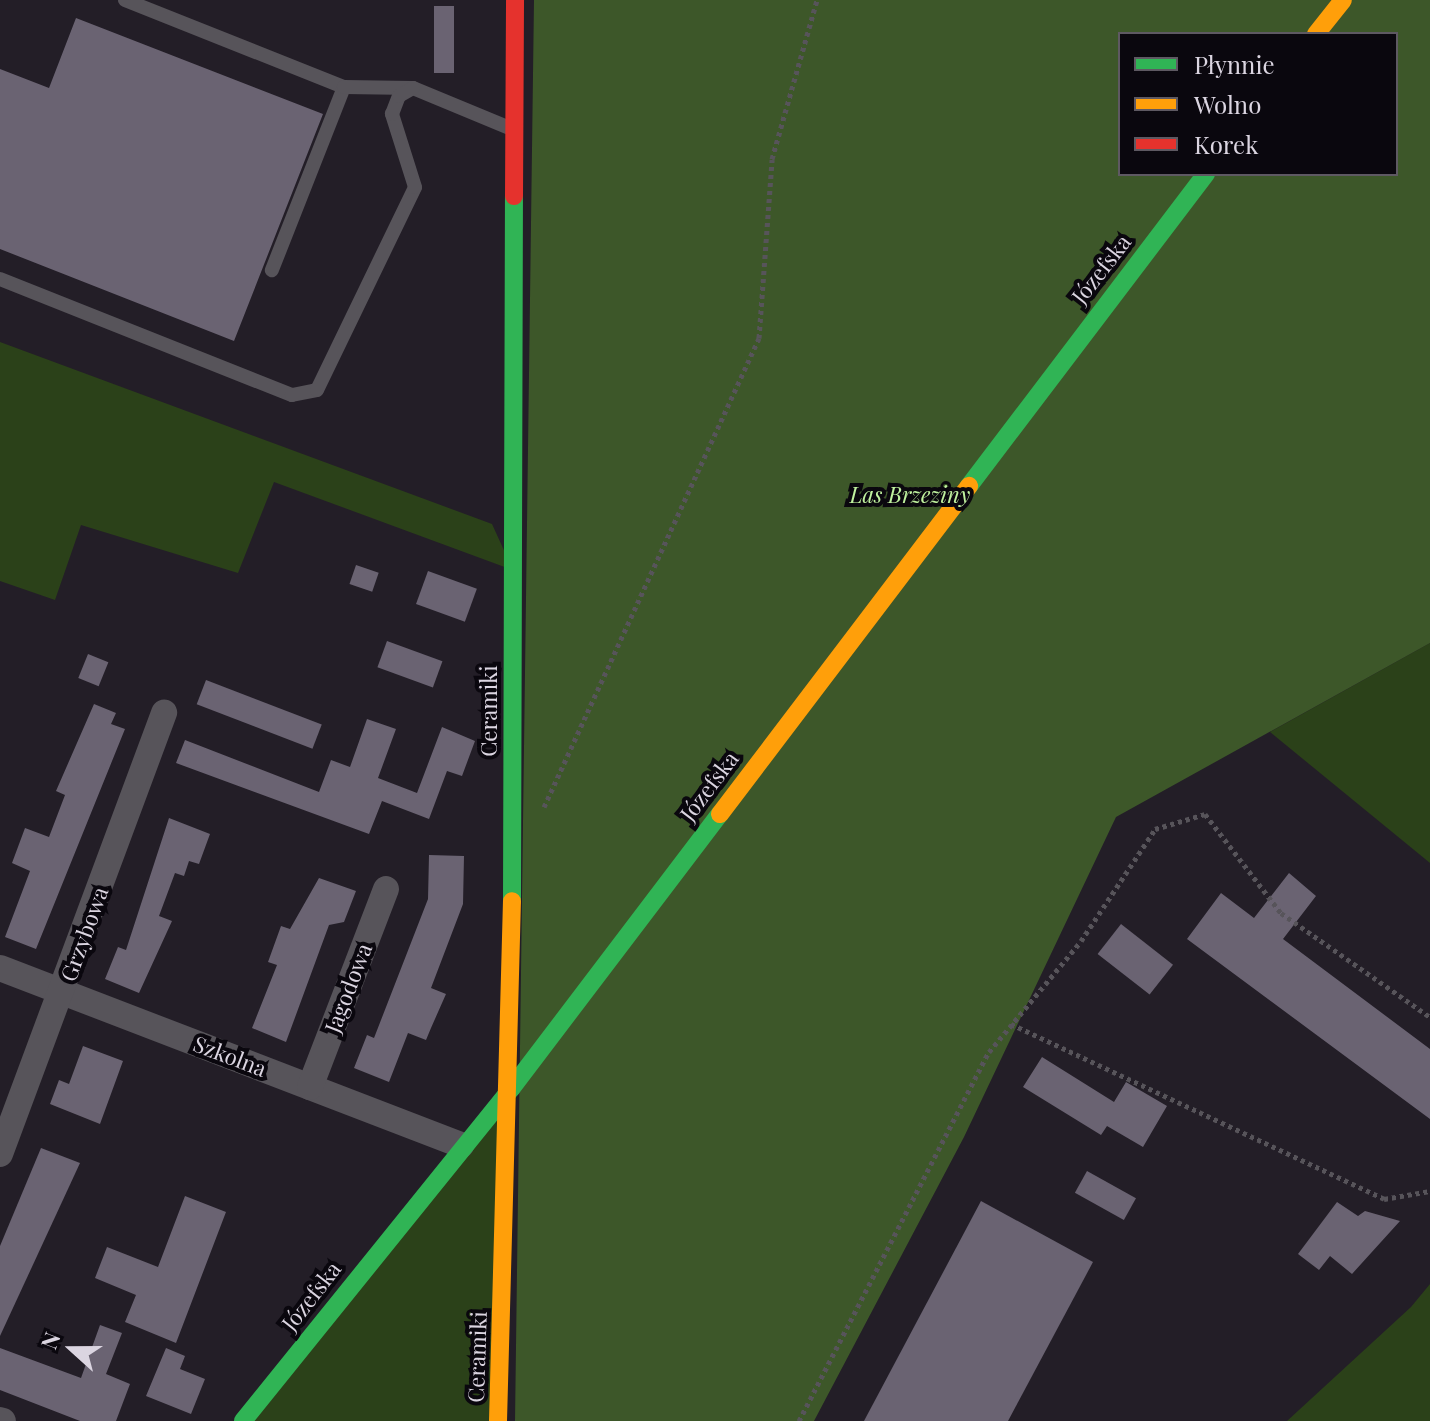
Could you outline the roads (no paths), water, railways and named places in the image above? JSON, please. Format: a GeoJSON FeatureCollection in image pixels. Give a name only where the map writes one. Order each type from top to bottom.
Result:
{"type":"FeatureCollection","features":[{"type":"Feature","properties":{"kind":"street","name":"Ceramiki"},"geometry":{"type":"LineString","coordinates":[[498,1421],[511,1089],[512,129],[515,0]]}},
{"type":"Feature","properties":{"kind":"street"},"geometry":{"type":"LineString","coordinates":[[1318,32],[1343,0]]}},
{"type":"Feature","properties":{"kind":"street","name":"Józefska"},"geometry":{"type":"LineString","coordinates":[[243,1421],[461,1145],[511,1089],[1204,176]]}},
{"type":"Feature","properties":{"kind":"street","name":"Grzybowa"},"geometry":{"type":"LineString","coordinates":[[0,1154],[63,992],[164,713]]}},
{"type":"Feature","properties":{"kind":"street","name":"Jagodowa"},"geometry":{"type":"LineString","coordinates":[[310,1087],[386,889]]}},
{"type":"Feature","properties":{"kind":"street","name":"Szkolna"},"geometry":{"type":"LineString","coordinates":[[0,968],[461,1145]]}},
{"type":"Feature","properties":{"kind":"lane"},"geometry":{"type":"LineString","coordinates":[[125,0],[344,87],[413,88],[512,129]]}},
{"type":"Feature","properties":{"kind":"lane"},"geometry":{"type":"LineString","coordinates":[[272,270],[344,87]]}},
{"type":"Feature","properties":{"kind":"lane"},"geometry":{"type":"LineString","coordinates":[[0,279],[292,395],[317,390],[415,187],[392,114],[399,96],[413,88]]}},
{"type":"Feature","properties":{"kind":"park label","name":"Las Brzeziny"},"geometry":{"type":"Point","coordinates":[910,495]}}]}
